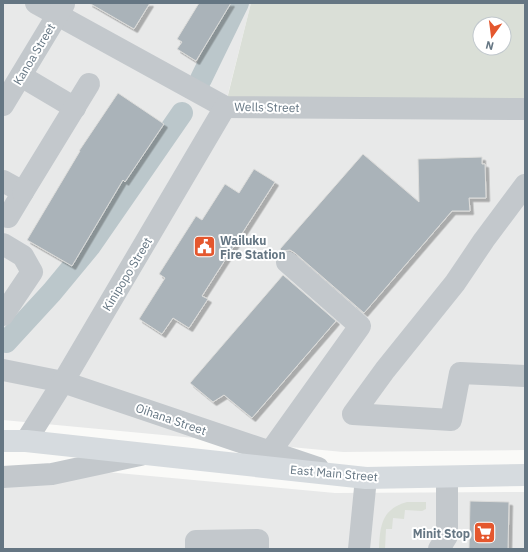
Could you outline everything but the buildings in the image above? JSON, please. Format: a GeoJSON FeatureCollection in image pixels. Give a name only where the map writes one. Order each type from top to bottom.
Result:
{"type":"FeatureCollection","features":[{"type":"Feature","properties":{"kind":"main road","name":"East Main Street"},"geometry":{"type":"LineString","coordinates":[[3,441],[26,441],[366,478],[525,476]]}},
{"type":"Feature","properties":{"kind":"street","name":"Wells Street"},"geometry":{"type":"LineString","coordinates":[[36,3],[61,9],[225,106],[525,109]]}},
{"type":"Feature","properties":{"kind":"street","name":"Kanoa Street"},"geometry":{"type":"LineString","coordinates":[[3,105],[61,9]]}},
{"type":"Feature","properties":{"kind":"street"},"geometry":{"type":"LineString","coordinates":[[21,76],[75,108]]}},
{"type":"Feature","properties":{"kind":"street"},"geometry":{"type":"LineString","coordinates":[[8,217],[89,84]]}},
{"type":"Feature","properties":{"kind":"street","name":"Kinipopo Street"},"geometry":{"type":"LineString","coordinates":[[26,441],[63,382],[225,106]]}},
{"type":"Feature","properties":{"kind":"street"},"geometry":{"type":"LineString","coordinates":[[3,181],[23,192]]}},
{"type":"Feature","properties":{"kind":"street"},"geometry":{"type":"LineString","coordinates":[[525,185],[484,240],[455,283],[385,370],[353,414],[451,420],[460,373],[525,376]]}},
{"type":"Feature","properties":{"kind":"street"},"geometry":{"type":"LineString","coordinates":[[3,244],[24,256],[32,272],[3,315]]}},
{"type":"Feature","properties":{"kind":"street"},"geometry":{"type":"LineString","coordinates":[[270,452],[360,326],[287,262]]}},
{"type":"Feature","properties":{"kind":"street","name":"Oihana Street"},"geometry":{"type":"LineString","coordinates":[[3,370],[63,382],[338,475]]}},
{"type":"Feature","properties":{"kind":"street","name":"East Main Street"},"geometry":{"type":"LineString","coordinates":[[3,477],[52,474],[144,454]]}},
{"type":"Feature","properties":{"kind":"street"},"geometry":{"type":"LineString","coordinates":[[439,549],[447,536],[447,476]]}},
{"type":"Feature","properties":{"kind":"street"},"geometry":{"type":"LineString","coordinates":[[359,549],[366,478]]}},
{"type":"Feature","properties":{"kind":"street"},"geometry":{"type":"LineString","coordinates":[[196,549],[196,541],[258,540],[258,549]]}},
{"type":"Feature","properties":{"kind":"shaded area"},"geometry":{"type":"Polygon","coordinates":[[[3,3],[251,3],[225,106],[525,109],[525,450],[343,452],[3,420],[3,3]]]}},
{"type":"Feature","properties":{"kind":"shaded area"},"geometry":{"type":"Polygon","coordinates":[[[251,3],[525,3],[525,109],[225,107],[251,3]]]}},
{"type":"Feature","properties":{"kind":"shaded area"},"geometry":{"type":"Polygon","coordinates":[[[31,465],[335,493],[525,492],[525,549],[3,549],[3,468],[31,465]]]}},
{"type":"Feature","properties":{"kind":"shaded area"},"geometry":{"type":"Polygon","coordinates":[[[407,502],[426,502],[426,509],[422,511],[405,510],[404,519],[393,518],[392,529],[386,529],[385,549],[379,549],[380,533],[384,519],[392,509],[407,502]]]}},
{"type":"Feature","properties":{"kind":"waterway"},"geometry":{"type":"LineString","coordinates":[[201,79],[238,3]]}},
{"type":"Feature","properties":{"kind":"waterway"},"geometry":{"type":"LineString","coordinates":[[6,342],[52,292],[90,246],[182,113]]}},
{"type":"Feature","properties":{"kind":"place","name":"Wailuku Fire Station"},"geometry":{"type":"Point","coordinates":[205,247]}},
{"type":"Feature","properties":{"kind":"place","name":"Minit Stop"},"geometry":{"type":"Point","coordinates":[485,533]}}]}
